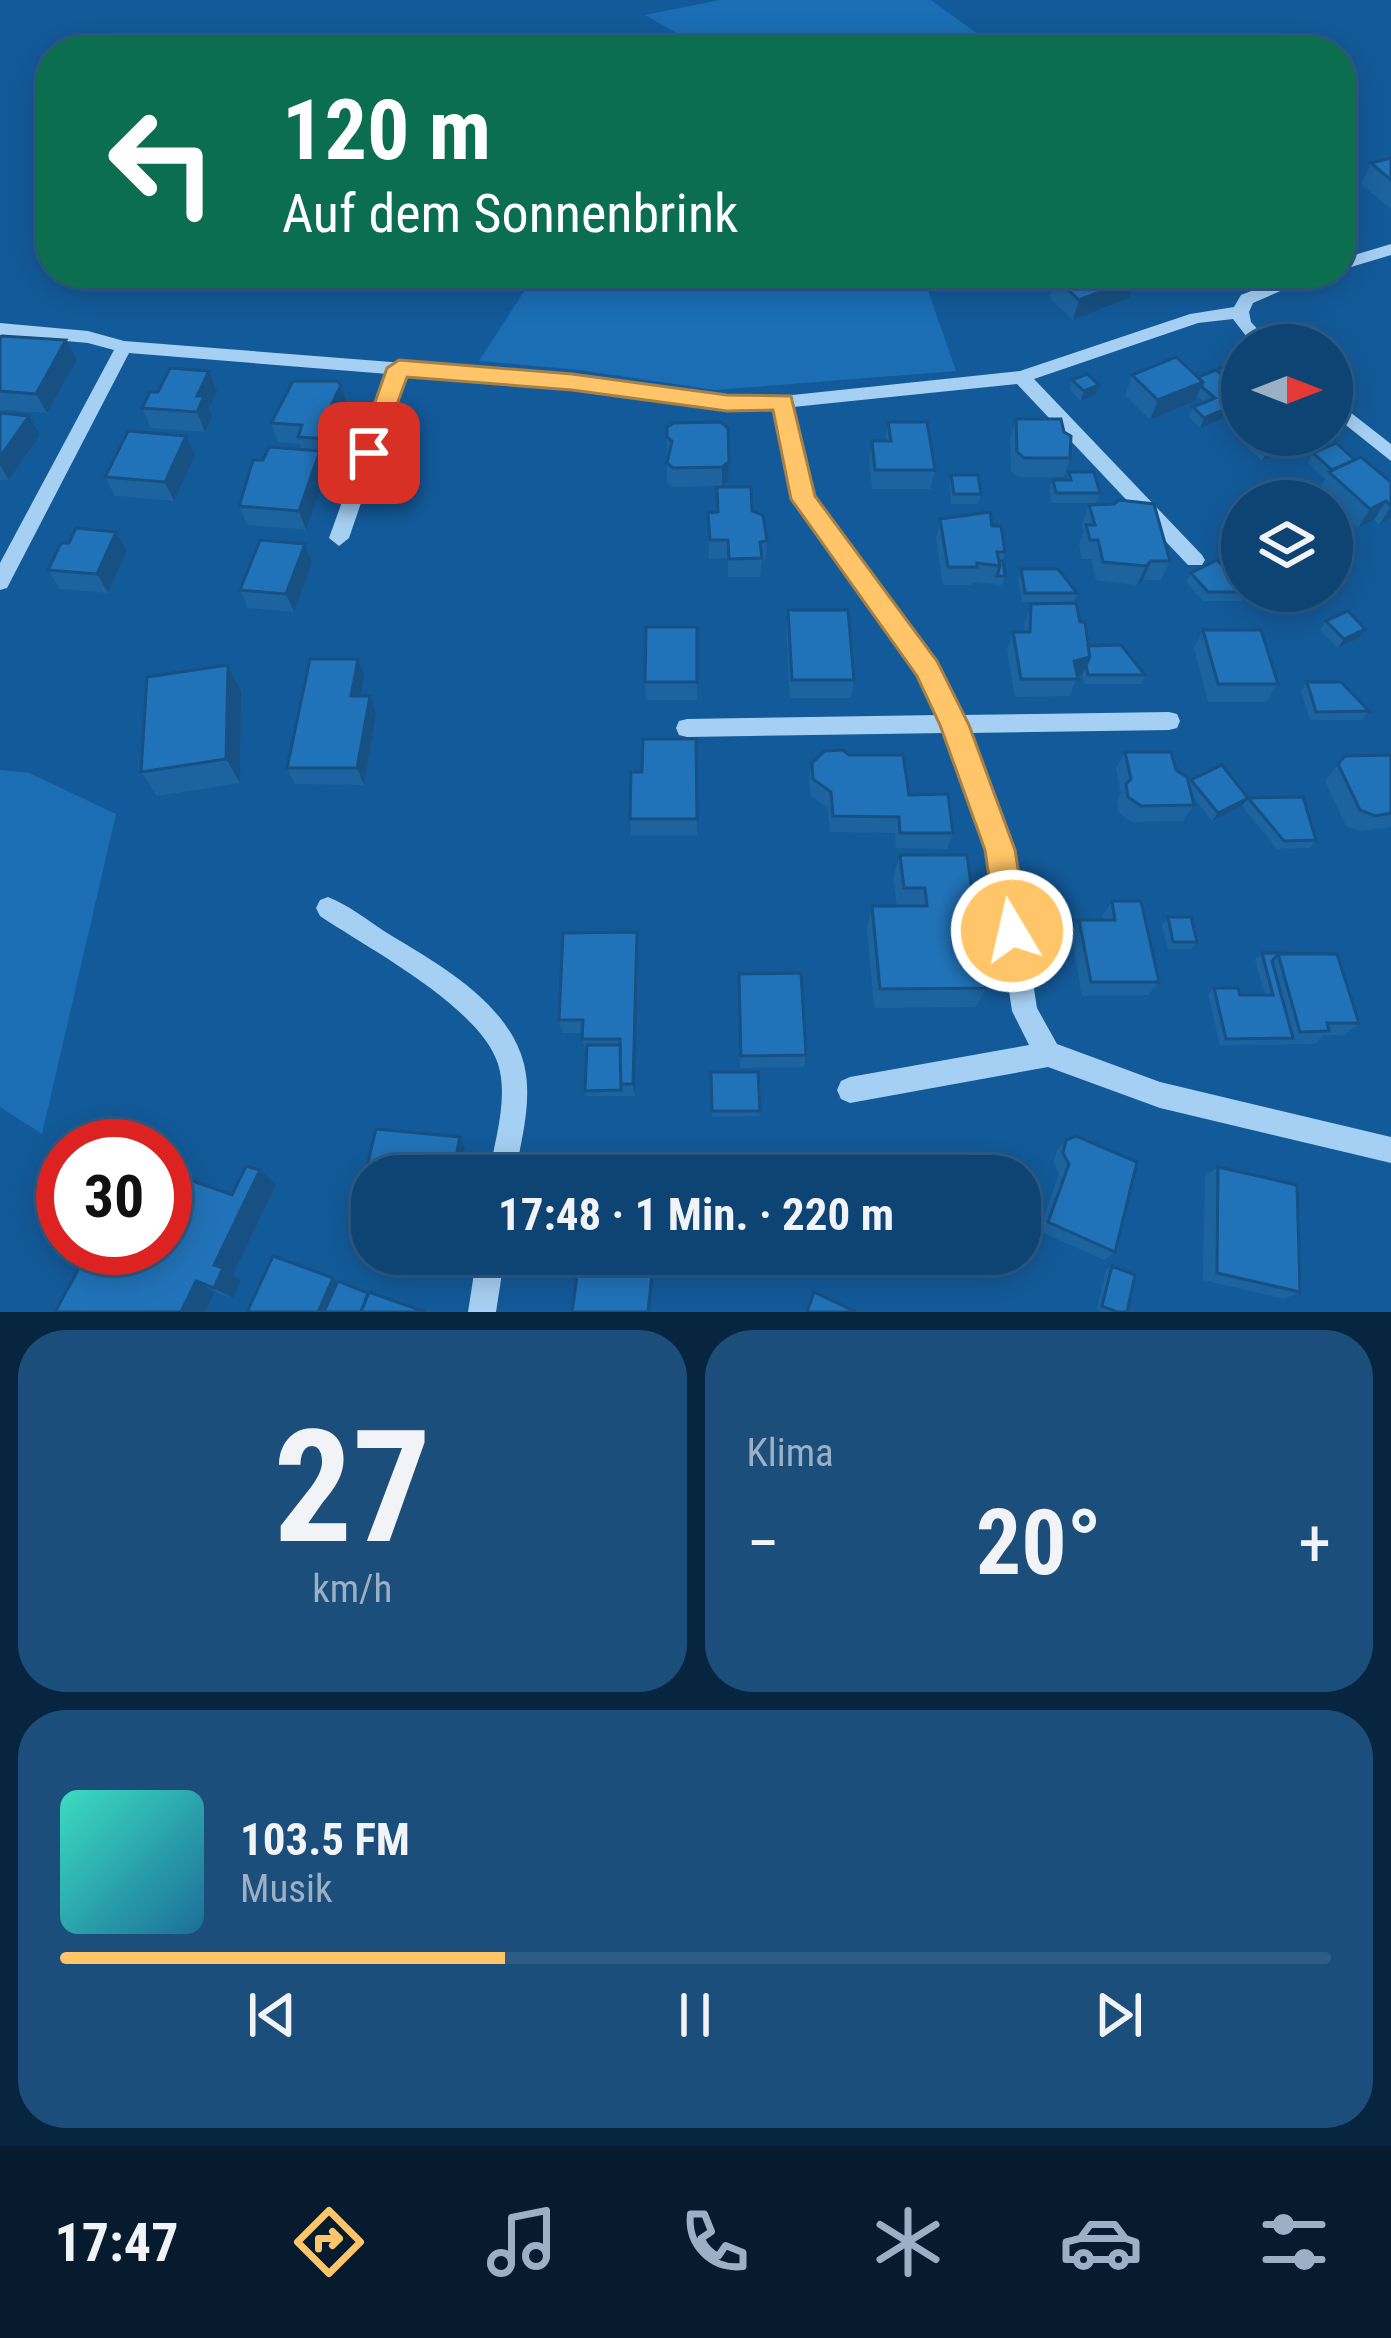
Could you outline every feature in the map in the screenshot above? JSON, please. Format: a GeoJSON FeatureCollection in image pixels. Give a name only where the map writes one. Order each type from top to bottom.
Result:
{"type":"FeatureCollection","features":[{"type":"Feature","properties":{"kind":"street"},"geometry":{"type":"LineString","coordinates":[[1356,260],[1391,249]]}},
{"type":"Feature","properties":{"kind":"street"},"geometry":{"type":"LineString","coordinates":[[1243,324],[1240,312],[1246,299],[1266,288]]}},
{"type":"Feature","properties":{"kind":"street"},"geometry":{"type":"LineString","coordinates":[[0,329],[88,337],[124,347],[572,382],[727,403],[783,402],[1021,377],[1196,318],[1240,312]]}},
{"type":"Feature","properties":{"kind":"street"},"geometry":{"type":"LineString","coordinates":[[0,582],[124,347]]}},
{"type":"Feature","properties":{"kind":"street"},"geometry":{"type":"LineString","coordinates":[[339,538],[399,368]]}},
{"type":"Feature","properties":{"kind":"street"},"geometry":{"type":"LineString","coordinates":[[1021,377],[1195,560]]}},
{"type":"Feature","properties":{"kind":"street"},"geometry":{"type":"LineString","coordinates":[[783,402],[803,499],[928,669],[955,725],[1000,850],[1024,1011],[1048,1054]]}},
{"type":"Feature","properties":{"kind":"street"},"geometry":{"type":"LineString","coordinates":[[1353,422],[1391,454]]}},
{"type":"Feature","properties":{"kind":"street"},"geometry":{"type":"LineString","coordinates":[[687,728],[1169,721]]}},
{"type":"Feature","properties":{"kind":"street"},"geometry":{"type":"LineString","coordinates":[[328,908],[446,983],[509,1057],[512,1108],[505,1155]]}},
{"type":"Feature","properties":{"kind":"street"},"geometry":{"type":"LineString","coordinates":[[850,1090],[1048,1054],[1160,1096],[1391,1150]]}},
{"type":"Feature","properties":{"kind":"street"},"geometry":{"type":"LineString","coordinates":[[482,1312],[487,1275]]}},
{"type":"Feature","properties":{"kind":"shaded area"},"geometry":{"type":"Polygon","coordinates":[[[720,0],[931,0],[980,36],[682,36],[645,15],[720,0]]]}},
{"type":"Feature","properties":{"kind":"shaded area"},"geometry":{"type":"Polygon","coordinates":[[[526,288],[927,288],[956,371],[715,390],[479,361],[526,288]]]}},
{"type":"Feature","properties":{"kind":"shaded area"},"geometry":{"type":"Polygon","coordinates":[[[0,770],[29,773],[116,814],[45,1119],[36,1119],[36,1130],[0,1107],[0,770]]]}},
{"type":"Feature","properties":{"kind":"building"},"geometry":{"type":"Polygon","coordinates":[[[1391,158],[1391,180],[1371,163],[1391,158]]]}},
{"type":"Feature","properties":{"kind":"building"},"geometry":{"type":"Polygon","coordinates":[[[1066,288],[1110,288],[1079,300],[1066,288]]]}},
{"type":"Feature","properties":{"kind":"building"},"geometry":{"type":"Polygon","coordinates":[[[2,336],[66,340],[36,394],[0,391],[2,336]]]}},
{"type":"Feature","properties":{"kind":"building"},"geometry":{"type":"Polygon","coordinates":[[[1176,357],[1203,382],[1158,400],[1132,375],[1176,357]]]}},
{"type":"Feature","properties":{"kind":"building"},"geometry":{"type":"Polygon","coordinates":[[[170,368],[209,371],[197,396],[204,396],[197,412],[142,408],[150,392],[158,392],[170,368]]]}},
{"type":"Feature","properties":{"kind":"building"},"geometry":{"type":"Polygon","coordinates":[[[1216,370],[1221,374],[1221,411],[1204,418],[1193,407],[1215,398],[1198,377],[1216,370]]]}},
{"type":"Feature","properties":{"kind":"building"},"geometry":{"type":"Polygon","coordinates":[[[1087,374],[1099,385],[1084,391],[1072,380],[1087,374]]]}},
{"type":"Feature","properties":{"kind":"building"},"geometry":{"type":"Polygon","coordinates":[[[293,381],[337,381],[341,385],[327,414],[335,415],[326,439],[298,437],[302,425],[271,423],[293,381]]]}},
{"type":"Feature","properties":{"kind":"building"},"geometry":{"type":"Polygon","coordinates":[[[0,413],[29,416],[0,457],[0,413]]]}},
{"type":"Feature","properties":{"kind":"building"},"geometry":{"type":"Polygon","coordinates":[[[1016,419],[1061,419],[1064,432],[1071,436],[1070,458],[1024,458],[1017,452],[1016,419]]]}},
{"type":"Feature","properties":{"kind":"building"},"geometry":{"type":"Polygon","coordinates":[[[721,422],[728,428],[729,462],[722,467],[673,468],[667,463],[672,441],[667,427],[721,422]]]}},
{"type":"Feature","properties":{"kind":"building"},"geometry":{"type":"Polygon","coordinates":[[[888,422],[927,422],[935,470],[875,470],[872,441],[891,441],[888,422]]]}},
{"type":"Feature","properties":{"kind":"building"},"geometry":{"type":"Polygon","coordinates":[[[128,431],[186,436],[165,482],[105,477],[128,431]]]}},
{"type":"Feature","properties":{"kind":"building"},"geometry":{"type":"Polygon","coordinates":[[[269,447],[320,451],[299,511],[239,506],[253,460],[263,460],[269,447]]]}},
{"type":"Feature","properties":{"kind":"building"},"geometry":{"type":"Polygon","coordinates":[[[1316,456],[1355,460],[1332,470],[1316,456]]]}},
{"type":"Feature","properties":{"kind":"building"},"geometry":{"type":"Polygon","coordinates":[[[1361,457],[1391,482],[1391,506],[1386,501],[1370,509],[1353,494],[1353,480],[1338,480],[1329,472],[1361,457]]]}},
{"type":"Feature","properties":{"kind":"building"},"geometry":{"type":"Polygon","coordinates":[[[1069,472],[1094,472],[1100,493],[1056,493],[1053,480],[1071,480],[1069,472]]]}},
{"type":"Feature","properties":{"kind":"building"},"geometry":{"type":"Polygon","coordinates":[[[951,475],[978,475],[981,494],[954,494],[951,475]]]}},
{"type":"Feature","properties":{"kind":"building"},"geometry":{"type":"Polygon","coordinates":[[[717,487],[751,487],[752,511],[763,515],[767,541],[760,542],[762,558],[729,559],[728,540],[710,540],[708,513],[718,512],[717,487]]]}},
{"type":"Feature","properties":{"kind":"building"},"geometry":{"type":"Polygon","coordinates":[[[1119,500],[1154,504],[1170,561],[1151,561],[1146,566],[1103,562],[1098,540],[1090,540],[1086,525],[1095,525],[1089,505],[1119,500]]]}},
{"type":"Feature","properties":{"kind":"building"},"geometry":{"type":"Polygon","coordinates":[[[990,512],[992,526],[1001,526],[1005,552],[997,552],[1000,566],[948,567],[940,519],[990,512]]]}},
{"type":"Feature","properties":{"kind":"building"},"geometry":{"type":"Polygon","coordinates":[[[76,528],[116,532],[97,574],[48,570],[61,543],[69,543],[76,528]]]}},
{"type":"Feature","properties":{"kind":"building"},"geometry":{"type":"Polygon","coordinates":[[[260,540],[305,544],[286,594],[240,590],[260,540]]]}},
{"type":"Feature","properties":{"kind":"building"},"geometry":{"type":"Polygon","coordinates":[[[1217,560],[1221,592],[1208,592],[1191,573],[1217,560]]]}},
{"type":"Feature","properties":{"kind":"building"},"geometry":{"type":"Polygon","coordinates":[[[1021,569],[1058,569],[1077,593],[1025,593],[1021,569]]]}},
{"type":"Feature","properties":{"kind":"building"},"geometry":{"type":"Polygon","coordinates":[[[1076,603],[1080,622],[1085,622],[1090,657],[1074,661],[1078,679],[1021,679],[1013,632],[1030,632],[1031,604],[1076,603]]]}},
{"type":"Feature","properties":{"kind":"building"},"geometry":{"type":"Polygon","coordinates":[[[788,610],[848,610],[854,680],[792,680],[788,610]]]}},
{"type":"Feature","properties":{"kind":"building"},"geometry":{"type":"Polygon","coordinates":[[[1349,612],[1365,629],[1344,639],[1326,621],[1349,612]]]}},
{"type":"Feature","properties":{"kind":"building"},"geometry":{"type":"Polygon","coordinates":[[[646,627],[697,627],[697,682],[645,682],[646,627]]]}},
{"type":"Feature","properties":{"kind":"building"},"geometry":{"type":"Polygon","coordinates":[[[1203,630],[1261,630],[1278,684],[1218,684],[1203,630]]]}},
{"type":"Feature","properties":{"kind":"building"},"geometry":{"type":"Polygon","coordinates":[[[1121,645],[1145,675],[1088,675],[1088,646],[1121,645]]]}},
{"type":"Feature","properties":{"kind":"building"},"geometry":{"type":"Polygon","coordinates":[[[310,659],[358,659],[351,696],[370,696],[357,768],[287,768],[310,659]]]}},
{"type":"Feature","properties":{"kind":"building"},"geometry":{"type":"Polygon","coordinates":[[[228,665],[226,759],[141,772],[147,677],[228,665]]]}},
{"type":"Feature","properties":{"kind":"building"},"geometry":{"type":"Polygon","coordinates":[[[1307,682],[1341,682],[1369,711],[1316,712],[1307,682]]]}},
{"type":"Feature","properties":{"kind":"building"},"geometry":{"type":"Polygon","coordinates":[[[643,739],[696,739],[697,819],[630,819],[631,772],[642,772],[643,739]]]}},
{"type":"Feature","properties":{"kind":"building"},"geometry":{"type":"Polygon","coordinates":[[[843,750],[849,755],[903,755],[909,795],[948,794],[953,833],[900,833],[899,817],[833,816],[831,792],[813,779],[812,763],[825,751],[843,750]]]}},
{"type":"Feature","properties":{"kind":"building"},"geometry":{"type":"Polygon","coordinates":[[[1125,752],[1171,752],[1176,770],[1187,777],[1194,805],[1141,806],[1128,797],[1126,784],[1131,779],[1125,752]]]}},
{"type":"Feature","properties":{"kind":"building"},"geometry":{"type":"Polygon","coordinates":[[[1391,755],[1391,813],[1375,816],[1360,810],[1338,764],[1345,756],[1391,755]]]}},
{"type":"Feature","properties":{"kind":"building"},"geometry":{"type":"Polygon","coordinates":[[[1222,765],[1248,798],[1218,813],[1191,780],[1222,765]]]}},
{"type":"Feature","properties":{"kind":"building"},"geometry":{"type":"Polygon","coordinates":[[[1303,797],[1316,840],[1284,841],[1248,798],[1303,797]]]}},
{"type":"Feature","properties":{"kind":"building"},"geometry":{"type":"Polygon","coordinates":[[[900,855],[967,855],[986,988],[880,989],[872,906],[927,906],[925,888],[904,888],[900,855]]]}},
{"type":"Feature","properties":{"kind":"building"},"geometry":{"type":"Polygon","coordinates":[[[1112,901],[1141,901],[1159,982],[1091,982],[1079,920],[1115,920],[1112,901]]]}},
{"type":"Feature","properties":{"kind":"building"},"geometry":{"type":"Polygon","coordinates":[[[1168,917],[1191,917],[1197,942],[1173,942],[1168,917]]]}},
{"type":"Feature","properties":{"kind":"building"},"geometry":{"type":"Polygon","coordinates":[[[637,932],[633,1084],[620,1084],[620,1039],[582,1039],[583,1020],[559,1020],[563,933],[637,932]]]}},
{"type":"Feature","properties":{"kind":"building"},"geometry":{"type":"Polygon","coordinates":[[[1262,953],[1328,954],[1278,954],[1272,961],[1293,1038],[1226,1039],[1214,988],[1238,988],[1240,995],[1273,995],[1262,953]]]}},
{"type":"Feature","properties":{"kind":"building"},"geometry":{"type":"Polygon","coordinates":[[[1278,954],[1337,954],[1359,1023],[1327,1023],[1329,1031],[1300,1032],[1278,954]]]}},
{"type":"Feature","properties":{"kind":"building"},"geometry":{"type":"Polygon","coordinates":[[[801,973],[806,1055],[741,1056],[739,974],[801,973]]]}},
{"type":"Feature","properties":{"kind":"building"},"geometry":{"type":"Polygon","coordinates":[[[587,1045],[620,1045],[621,1090],[585,1091],[587,1045]]]}},
{"type":"Feature","properties":{"kind":"building"},"geometry":{"type":"Polygon","coordinates":[[[711,1072],[758,1072],[760,1111],[712,1111],[711,1072]]]}},
{"type":"Feature","properties":{"kind":"building"},"geometry":{"type":"Polygon","coordinates":[[[376,1129],[460,1137],[456,1155],[370,1155],[376,1129]]]}},
{"type":"Feature","properties":{"kind":"building"},"geometry":{"type":"Polygon","coordinates":[[[1076,1136],[1137,1162],[1115,1252],[1048,1222],[1069,1164],[1063,1153],[1066,1140],[1076,1136]]]}},
{"type":"Feature","properties":{"kind":"building"},"geometry":{"type":"Polygon","coordinates":[[[246,1166],[260,1170],[214,1265],[223,1268],[214,1288],[196,1281],[181,1312],[55,1312],[75,1275],[192,1275],[192,1181],[232,1195],[246,1166]]]}},
{"type":"Feature","properties":{"kind":"building"},"geometry":{"type":"Polygon","coordinates":[[[1218,1167],[1297,1185],[1300,1292],[1217,1273],[1218,1167]]]}},
{"type":"Feature","properties":{"kind":"building"},"geometry":{"type":"Polygon","coordinates":[[[273,1256],[333,1278],[318,1312],[247,1312],[273,1256]]]}},
{"type":"Feature","properties":{"kind":"building"},"geometry":{"type":"Polygon","coordinates":[[[1112,1266],[1135,1275],[1127,1312],[1102,1306],[1112,1266]]]}},
{"type":"Feature","properties":{"kind":"building"},"geometry":{"type":"Polygon","coordinates":[[[577,1275],[652,1275],[648,1312],[572,1312],[577,1275]]]}},
{"type":"Feature","properties":{"kind":"building"},"geometry":{"type":"Polygon","coordinates":[[[338,1281],[368,1293],[361,1312],[324,1312],[338,1281]]]}},
{"type":"Feature","properties":{"kind":"building"},"geometry":{"type":"Polygon","coordinates":[[[369,1292],[425,1312],[361,1312],[369,1292]]]}},
{"type":"Feature","properties":{"kind":"building"},"geometry":{"type":"Polygon","coordinates":[[[814,1292],[856,1312],[807,1312],[814,1292]]]}},
{"type":"Feature","properties":{"kind":"route"},"geometry":{"type":"LineString","coordinates":[[369,453],[399,368],[572,382],[727,403],[783,402],[803,499],[928,669],[955,725],[1000,850],[1012,931]]}}]}
